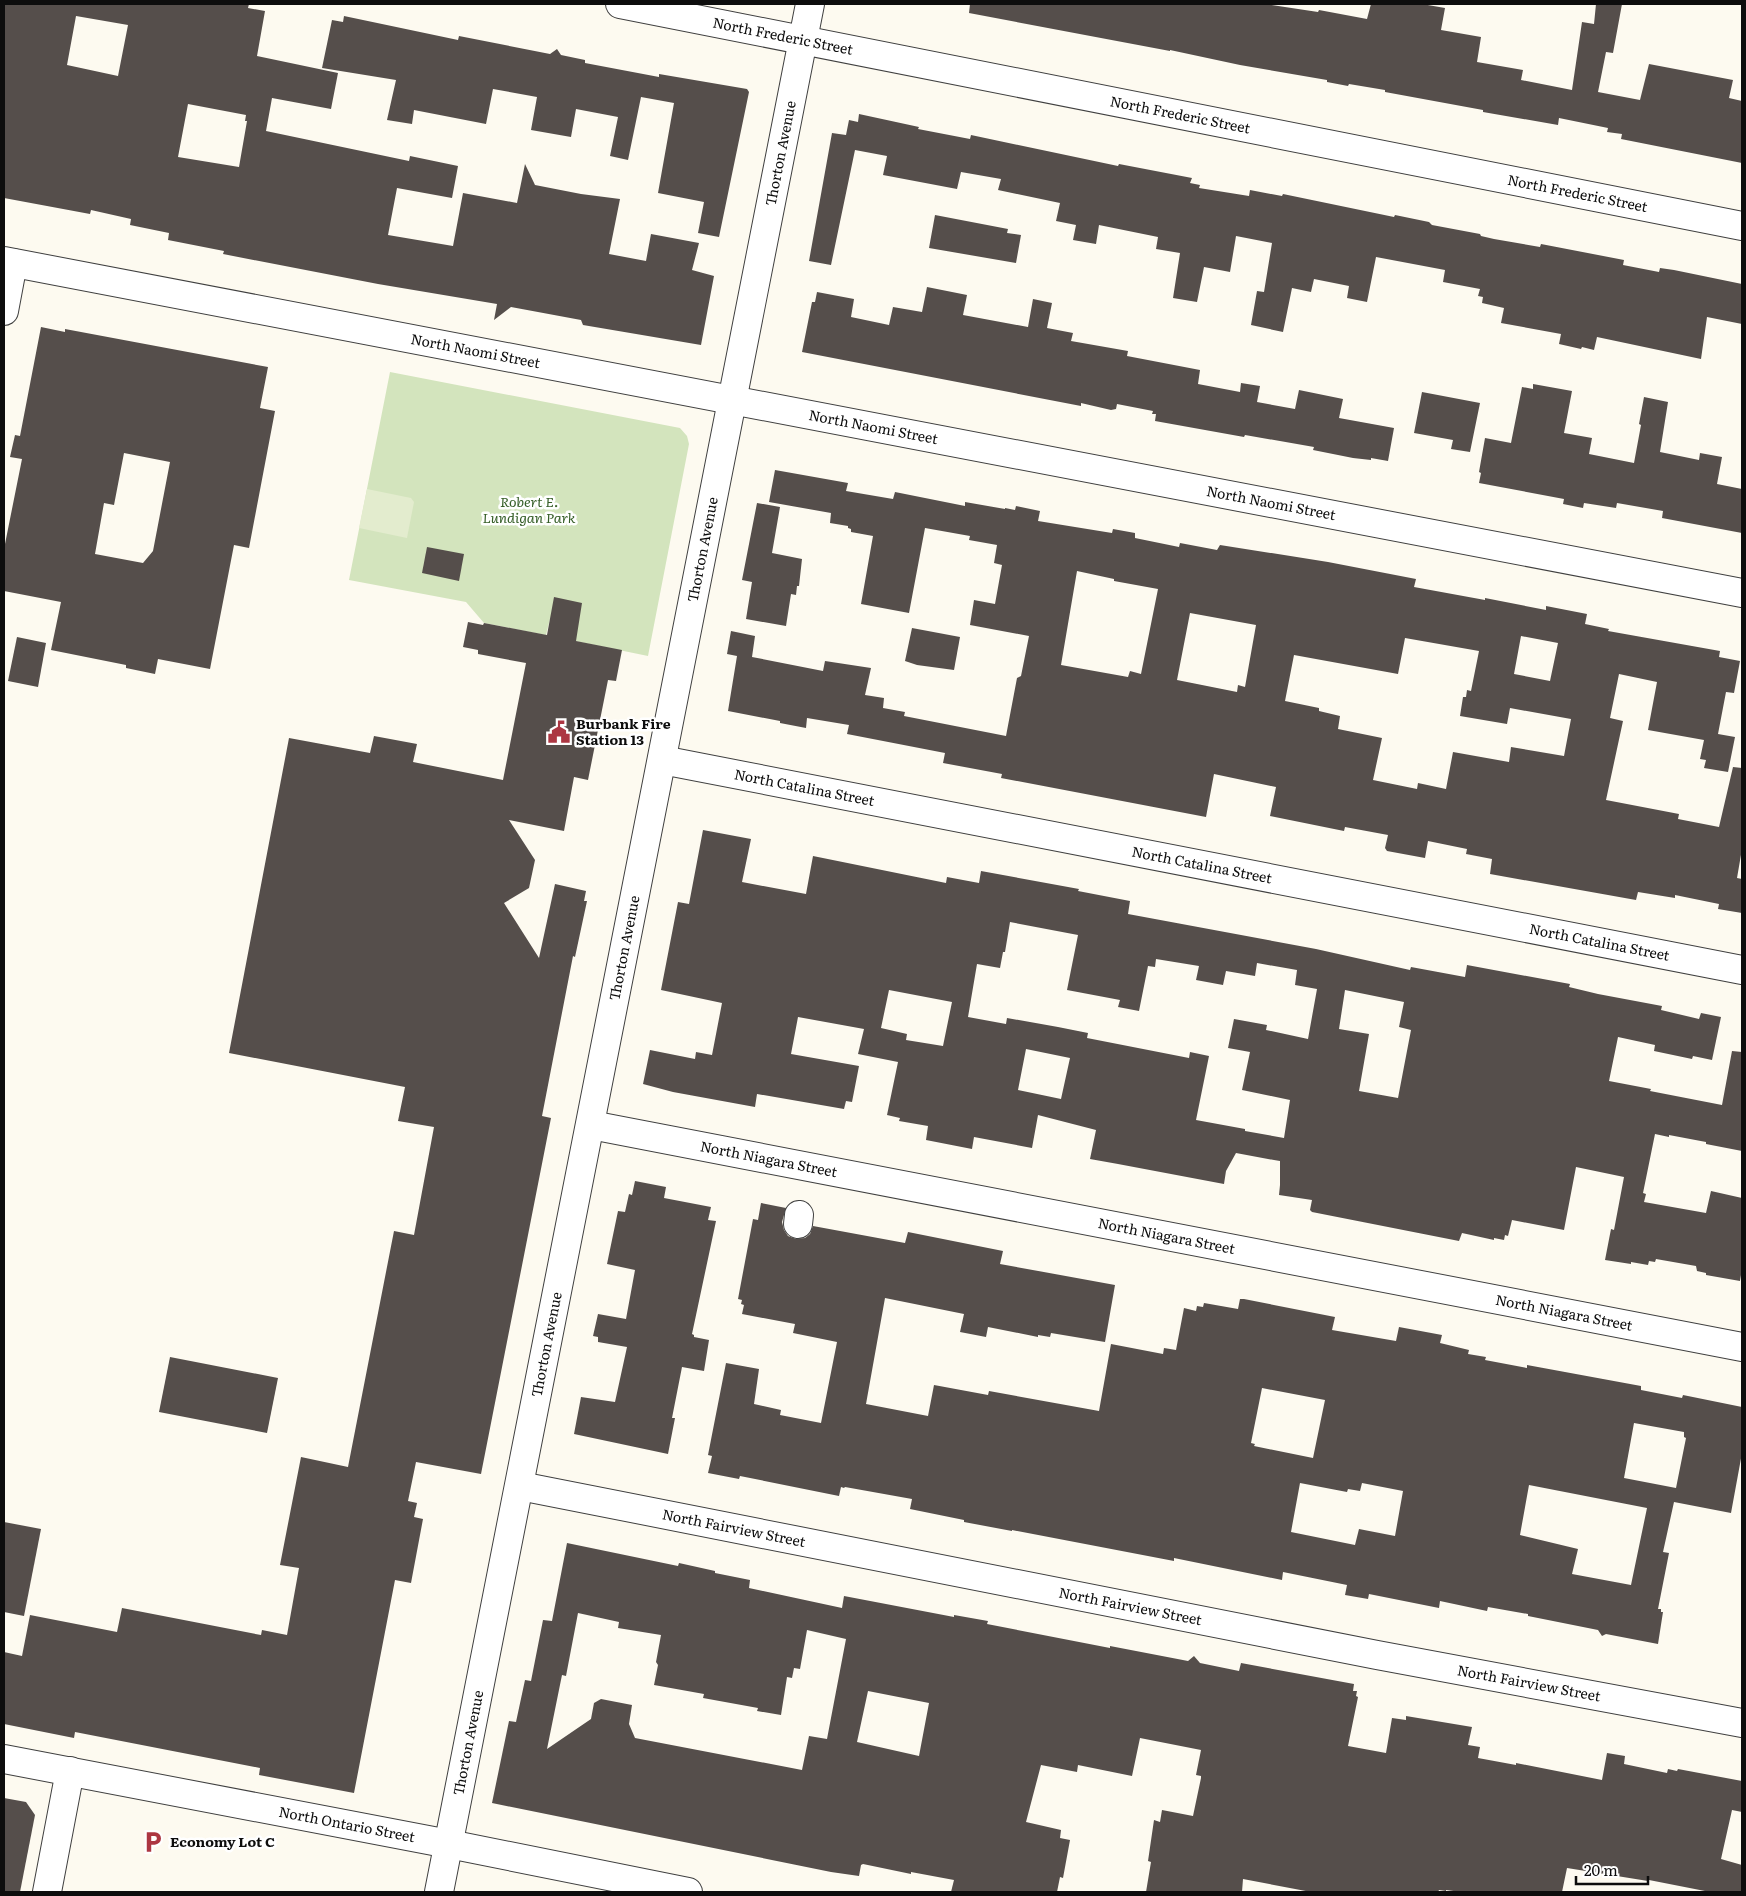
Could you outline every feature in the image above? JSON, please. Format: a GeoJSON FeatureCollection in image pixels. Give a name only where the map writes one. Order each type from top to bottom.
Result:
{"type":"FeatureCollection","features":[{"type":"Feature","properties":{"kind":"street","name":"North Frederic Street"},"geometry":{"type":"LineString","coordinates":[[620,4],[1742,226]]}},
{"type":"Feature","properties":{"kind":"street","name":"Thorton Avenue"},"geometry":{"type":"LineString","coordinates":[[440,1892],[810,4]]}},
{"type":"Feature","properties":{"kind":"street","name":"North Naomi Street"},"geometry":{"type":"LineString","coordinates":[[8,262],[1742,593]]}},
{"type":"Feature","properties":{"kind":"street"},"geometry":{"type":"LineString","coordinates":[[4,311],[8,262]]}},
{"type":"Feature","properties":{"kind":"street","name":"North Catalina Street"},"geometry":{"type":"LineString","coordinates":[[662,760],[1742,970]]}},
{"type":"Feature","properties":{"kind":"street","name":"North Niagara Street"},"geometry":{"type":"LineString","coordinates":[[591,1125],[1742,1347]]}},
{"type":"Feature","properties":{"kind":"street","name":"North Fairview Street"},"geometry":{"type":"LineString","coordinates":[[520,1486],[1367,1653],[1742,1723]]}},
{"type":"Feature","properties":{"kind":"street","name":"North Ontario Street"},"geometry":{"type":"LineString","coordinates":[[4,1758],[688,1892]]}},
{"type":"Feature","properties":{"kind":"street"},"geometry":{"type":"LineString","coordinates":[[47,1892],[70,1772]]}},
{"type":"Feature","properties":{"kind":"green space","name":"Robert E. Lundigan Park"},"geometry":{"type":"Polygon","coordinates":[[[390,372],[680,428],[687,436],[689,444],[648,656],[575,641],[550,619],[546,635],[484,623],[466,602],[349,580],[390,372]]]}},
{"type":"Feature","properties":{"kind":"green space"},"geometry":{"type":"Polygon","coordinates":[[[367,489],[411,498],[414,502],[407,538],[359,528],[367,489]]]}},
{"type":"Feature","properties":{"kind":"building"},"geometry":{"type":"Polygon","coordinates":[[[4,4],[249,4],[248,8],[265,11],[257,56],[338,73],[331,109],[272,98],[266,131],[409,161],[410,156],[458,166],[452,198],[397,188],[388,235],[453,246],[463,193],[517,203],[525,164],[535,185],[620,199],[609,254],[646,261],[651,234],[699,243],[692,270],[714,276],[701,345],[583,325],[581,320],[511,307],[494,320],[497,304],[378,284],[223,254],[224,251],[168,240],[169,233],[130,225],[131,219],[91,210],[90,214],[4,198],[4,4]],[[76,16],[67,65],[118,76],[128,25],[76,16]],[[188,104],[178,157],[239,167],[247,121],[245,121],[246,115],[188,104]]]}},
{"type":"Feature","properties":{"kind":"building"},"geometry":{"type":"Polygon","coordinates":[[[970,4],[1265,4],[1318,12],[1319,10],[1367,19],[1371,4],[1422,4],[1445,8],[1441,30],[1481,37],[1477,62],[1523,70],[1521,80],[1572,90],[1582,22],[1594,24],[1596,4],[1622,4],[1613,53],[1606,52],[1598,92],[1640,100],[1649,64],[1733,80],[1729,98],[1742,101],[1742,163],[1621,139],[1622,134],[1607,132],[1608,128],[1559,118],[1558,125],[1483,112],[1483,110],[1385,92],[1385,90],[1349,84],[1348,86],[1327,82],[1327,80],[969,13],[970,4]]]}},
{"type":"Feature","properties":{"kind":"building"},"geometry":{"type":"Polygon","coordinates":[[[344,16],[458,40],[459,36],[550,54],[557,49],[561,55],[585,60],[585,63],[659,77],[659,74],[747,89],[749,92],[719,237],[698,233],[704,202],[658,193],[674,103],[641,97],[628,160],[610,156],[618,117],[576,109],[571,137],[531,130],[537,97],[493,89],[486,124],[414,110],[412,124],[387,120],[396,80],[322,68],[332,20],[343,22],[344,16]]]}},
{"type":"Feature","properties":{"kind":"building"},"geometry":{"type":"Polygon","coordinates":[[[859,114],[919,127],[918,129],[970,139],[971,135],[1118,166],[1119,164],[1192,178],[1190,183],[1200,185],[1199,188],[1249,196],[1250,190],[1282,196],[1283,194],[1394,217],[1395,215],[1429,222],[1432,225],[1480,234],[1481,236],[1494,239],[1540,247],[1541,244],[1624,260],[1623,265],[1659,272],[1660,268],[1674,270],[1742,284],[1742,324],[1707,317],[1701,359],[1597,337],[1594,350],[1582,347],[1581,349],[1559,344],[1561,334],[1501,323],[1504,308],[1482,303],[1483,297],[1478,296],[1480,289],[1443,282],[1445,270],[1376,257],[1367,302],[1347,298],[1349,286],[1314,279],[1311,292],[1292,288],[1283,332],[1251,325],[1257,291],[1264,292],[1272,243],[1236,236],[1230,272],[1204,267],[1197,302],[1173,298],[1180,253],[1156,249],[1158,237],[1099,225],[1096,244],[1073,240],[1076,225],[1056,221],[1060,203],[998,190],[1001,179],[961,172],[957,189],[883,175],[887,156],[855,150],[831,265],[809,261],[832,133],[846,135],[849,120],[858,122],[859,114]]]}},
{"type":"Feature","properties":{"kind":"building"},"geometry":{"type":"Polygon","coordinates":[[[935,215],[1008,229],[1007,233],[1021,235],[1016,263],[929,248],[935,215]]]}},
{"type":"Feature","properties":{"kind":"building"},"geometry":{"type":"Polygon","coordinates":[[[927,287],[967,295],[963,315],[1028,327],[1033,299],[1052,303],[1047,328],[1073,333],[1071,341],[1128,351],[1127,356],[1200,370],[1198,384],[1240,392],[1241,383],[1260,386],[1257,402],[1295,409],[1299,390],[1343,399],[1339,418],[1394,428],[1388,461],[1371,458],[1371,460],[1353,458],[1313,450],[1314,447],[1155,421],[1156,414],[1152,414],[1153,411],[1117,404],[1116,409],[1111,410],[1081,403],[1081,406],[802,352],[812,302],[815,302],[817,292],[854,299],[851,317],[889,325],[893,307],[922,312],[927,287]]]}},
{"type":"Feature","properties":{"kind":"building"},"geometry":{"type":"Polygon","coordinates":[[[41,327],[65,332],[65,329],[268,367],[260,408],[275,411],[249,548],[234,545],[210,669],[158,659],[155,674],[126,668],[126,665],[51,650],[61,602],[4,591],[4,549],[22,459],[10,457],[15,435],[20,436],[41,327]],[[124,453],[114,505],[104,503],[95,554],[143,563],[153,551],[170,462],[124,453]]]}},
{"type":"Feature","properties":{"kind":"building"},"geometry":{"type":"Polygon","coordinates":[[[1533,384],[1572,391],[1564,433],[1592,438],[1589,454],[1634,463],[1644,397],[1668,402],[1660,452],[1699,460],[1700,453],[1722,457],[1717,484],[1742,489],[1742,533],[1662,518],[1663,511],[1617,503],[1616,508],[1584,503],[1583,508],[1563,504],[1564,499],[1479,483],[1485,438],[1511,443],[1522,387],[1533,389],[1533,384]]]}},
{"type":"Feature","properties":{"kind":"building"},"geometry":{"type":"Polygon","coordinates":[[[1422,392],[1480,403],[1470,452],[1451,449],[1453,440],[1414,433],[1422,392]]]}},
{"type":"Feature","properties":{"kind":"building"},"geometry":{"type":"Polygon","coordinates":[[[775,470],[848,483],[846,491],[893,499],[895,492],[965,506],[965,502],[1015,510],[1016,506],[1040,511],[1038,521],[1112,533],[1113,529],[1135,533],[1135,538],[1179,547],[1180,543],[1217,550],[1220,545],[1328,562],[1416,579],[1414,587],[1546,610],[1546,606],[1587,614],[1585,624],[1609,629],[1608,631],[1720,651],[1719,657],[1740,661],[1734,693],[1726,692],[1718,734],[1735,737],[1728,772],[1704,768],[1706,760],[1700,759],[1704,740],[1648,730],[1657,682],[1619,674],[1610,718],[1623,721],[1606,800],[1679,814],[1678,819],[1719,827],[1733,767],[1742,768],[1742,849],[1737,878],[1742,879],[1742,913],[1718,909],[1719,904],[1675,895],[1675,898],[1638,892],[1636,900],[1490,874],[1492,859],[1466,854],[1467,849],[1428,841],[1425,858],[1387,851],[1385,848],[1388,835],[1345,827],[1344,831],[1270,816],[1276,787],[1214,774],[1206,817],[1001,778],[1002,774],[943,763],[945,753],[847,734],[849,725],[807,718],[806,728],[728,711],[737,656],[727,654],[731,631],[755,636],[752,657],[823,671],[825,661],[871,668],[865,695],[884,698],[883,708],[905,712],[904,716],[1006,736],[1017,678],[1021,676],[1029,636],[970,625],[974,600],[995,604],[1002,565],[994,563],[997,545],[969,540],[970,536],[925,528],[909,613],[861,604],[873,536],[851,532],[848,526],[830,523],[831,513],[769,502],[775,470]],[[1077,571],[1061,665],[1128,677],[1130,671],[1141,674],[1158,589],[1114,581],[1114,579],[1077,571]],[[1190,613],[1177,680],[1237,692],[1238,685],[1245,687],[1256,625],[1190,613]],[[1521,636],[1514,674],[1550,681],[1558,643],[1521,636]],[[1405,638],[1398,674],[1294,655],[1285,701],[1319,708],[1319,711],[1340,716],[1338,729],[1382,738],[1373,780],[1417,789],[1418,783],[1446,789],[1453,752],[1509,762],[1511,747],[1564,756],[1571,719],[1510,708],[1507,724],[1460,716],[1463,697],[1466,697],[1467,690],[1471,691],[1479,651],[1405,638]]]}},
{"type":"Feature","properties":{"kind":"building"},"geometry":{"type":"Polygon","coordinates":[[[757,503],[780,507],[772,553],[802,559],[799,586],[797,586],[796,595],[791,594],[786,626],[746,619],[752,582],[742,580],[757,503]]]}},
{"type":"Feature","properties":{"kind":"building"},"geometry":{"type":"Polygon","coordinates":[[[427,547],[464,554],[459,581],[422,573],[427,547]]]}},
{"type":"Feature","properties":{"kind":"building"},"geometry":{"type":"Polygon","coordinates":[[[554,597],[582,603],[576,641],[622,650],[616,681],[608,680],[588,780],[574,777],[564,831],[509,820],[535,860],[529,888],[504,903],[539,958],[555,884],[586,891],[584,901],[587,901],[575,957],[573,956],[542,1116],[551,1118],[481,1474],[416,1462],[408,1501],[417,1503],[414,1517],[423,1519],[411,1583],[395,1580],[354,1793],[259,1775],[260,1768],[75,1732],[74,1738],[4,1724],[4,1652],[22,1656],[30,1615],[117,1632],[122,1608],[261,1635],[262,1630],[287,1635],[299,1568],[280,1565],[301,1457],[348,1467],[394,1231],[414,1235],[434,1127],[398,1121],[405,1087],[229,1053],[289,738],[370,753],[374,736],[417,744],[413,762],[503,780],[526,663],[478,654],[478,650],[463,647],[468,622],[483,625],[484,623],[547,635],[554,597]]]}},
{"type":"Feature","properties":{"kind":"building"},"geometry":{"type":"Polygon","coordinates":[[[912,628],[960,637],[954,670],[917,665],[905,661],[912,628]]]}},
{"type":"Feature","properties":{"kind":"building"},"geometry":{"type":"Polygon","coordinates":[[[17,637],[46,643],[38,687],[8,681],[17,637]]]}},
{"type":"Feature","properties":{"kind":"building"},"geometry":{"type":"Polygon","coordinates":[[[703,830],[751,839],[742,882],[806,894],[813,856],[946,883],[947,877],[979,883],[981,871],[1079,889],[1078,891],[1130,901],[1128,914],[1316,949],[1410,970],[1411,967],[1465,977],[1467,965],[1570,984],[1569,987],[1662,1006],[1661,1010],[1699,1019],[1701,1013],[1721,1017],[1712,1060],[1693,1056],[1692,1059],[1654,1051],[1655,1045],[1618,1037],[1609,1081],[1722,1105],[1732,1051],[1742,1052],[1742,1151],[1706,1144],[1706,1142],[1655,1134],[1643,1193],[1646,1194],[1644,1202],[1706,1213],[1711,1191],[1742,1198],[1742,1269],[1740,1281],[1706,1275],[1706,1273],[1697,1271],[1696,1266],[1656,1259],[1655,1262],[1649,1261],[1648,1265],[1605,1260],[1611,1229],[1614,1230],[1624,1177],[1576,1167],[1564,1230],[1512,1220],[1508,1236],[1505,1235],[1504,1240],[1494,1238],[1494,1240],[1462,1233],[1459,1241],[1312,1212],[1310,1210],[1312,1200],[1279,1195],[1280,1161],[1236,1153],[1226,1171],[1224,1184],[1090,1159],[1096,1130],[1038,1115],[1032,1148],[974,1137],[972,1149],[926,1140],[928,1126],[899,1121],[900,1118],[887,1115],[898,1062],[858,1054],[864,1029],[798,1017],[791,1054],[859,1066],[852,1102],[846,1101],[844,1109],[757,1094],[755,1107],[673,1092],[643,1084],[650,1050],[695,1059],[696,1052],[712,1055],[722,1003],[661,990],[678,902],[689,904],[703,830]],[[1010,922],[1005,952],[1003,952],[1000,968],[977,964],[968,1017],[1006,1024],[1007,1018],[1088,1033],[1087,1038],[1189,1058],[1190,1052],[1209,1056],[1196,1120],[1284,1138],[1290,1100],[1242,1090],[1250,1052],[1228,1048],[1234,1019],[1267,1025],[1266,1030],[1308,1039],[1317,989],[1295,985],[1297,970],[1257,963],[1255,976],[1226,971],[1223,985],[1196,980],[1199,966],[1156,959],[1155,967],[1148,966],[1139,1011],[1118,1007],[1120,1000],[1067,990],[1078,935],[1010,922]],[[889,990],[881,1028],[907,1034],[906,1040],[943,1046],[952,1002],[889,990]],[[1345,990],[1339,1029],[1369,1034],[1359,1091],[1398,1098],[1411,1030],[1399,1027],[1404,1002],[1345,990]],[[1026,1049],[1018,1090],[1061,1099],[1070,1058],[1026,1049]]]}},
{"type":"Feature","properties":{"kind":"building"},"geometry":{"type":"Polygon","coordinates":[[[635,1181],[666,1187],[664,1198],[711,1207],[708,1220],[716,1221],[692,1334],[694,1337],[709,1340],[704,1371],[682,1367],[672,1418],[675,1418],[668,1454],[574,1434],[581,1397],[615,1402],[627,1347],[598,1342],[598,1337],[593,1336],[598,1314],[626,1319],[635,1270],[607,1264],[618,1211],[625,1212],[629,1194],[632,1195],[635,1181]]]}},
{"type":"Feature","properties":{"kind":"building"},"geometry":{"type":"Polygon","coordinates":[[[761,1203],[786,1208],[782,1222],[784,1230],[788,1236],[796,1239],[805,1238],[810,1234],[813,1226],[905,1243],[908,1232],[1003,1251],[1000,1264],[1115,1285],[1105,1342],[1051,1333],[1050,1337],[1038,1335],[1038,1337],[988,1327],[986,1337],[960,1332],[964,1314],[885,1298],[866,1404],[928,1416],[934,1385],[988,1395],[989,1391],[1099,1411],[1111,1344],[1163,1354],[1164,1348],[1176,1350],[1184,1308],[1196,1311],[1197,1306],[1203,1307],[1204,1303],[1238,1309],[1240,1299],[1244,1299],[1335,1317],[1332,1330],[1396,1341],[1399,1327],[1442,1335],[1440,1343],[1469,1350],[1468,1354],[1486,1357],[1485,1360],[1527,1368],[1527,1365],[1641,1386],[1641,1390],[1682,1398],[1683,1395],[1742,1407],[1742,1453],[1731,1513],[1674,1502],[1663,1552],[1669,1553],[1658,1609],[1661,1609],[1661,1612],[1663,1612],[1658,1644],[1606,1634],[1602,1636],[1598,1630],[1528,1616],[1528,1614],[1488,1607],[1487,1611],[1440,1601],[1439,1608],[1369,1594],[1368,1599],[1345,1595],[1347,1585],[1283,1572],[1282,1580],[1174,1558],[1174,1561],[964,1522],[964,1520],[910,1509],[912,1499],[845,1487],[841,1487],[839,1496],[740,1476],[739,1479],[708,1473],[712,1456],[708,1455],[726,1363],[759,1369],[754,1404],[781,1410],[780,1415],[821,1423],[837,1342],[793,1333],[795,1324],[742,1314],[744,1305],[741,1304],[742,1300],[738,1299],[753,1219],[758,1220],[761,1203]],[[1262,1388],[1251,1443],[1255,1444],[1254,1446],[1313,1458],[1325,1400],[1262,1388]],[[1634,1423],[1624,1478],[1676,1488],[1686,1438],[1684,1437],[1684,1432],[1634,1423]],[[1300,1483],[1291,1532],[1355,1545],[1359,1529],[1395,1536],[1403,1491],[1362,1483],[1360,1491],[1348,1489],[1347,1492],[1300,1483]],[[1529,1485],[1520,1535],[1578,1549],[1572,1574],[1631,1585],[1647,1508],[1529,1485]]]}},
{"type":"Feature","properties":{"kind":"building"},"geometry":{"type":"Polygon","coordinates":[[[170,1357],[278,1378],[267,1433],[159,1412],[170,1357]]]}},
{"type":"Feature","properties":{"kind":"building"},"geometry":{"type":"Polygon","coordinates":[[[4,1522],[41,1529],[24,1616],[4,1612],[4,1522]]]}},
{"type":"Feature","properties":{"kind":"building"},"geometry":{"type":"Polygon","coordinates":[[[567,1543],[678,1566],[679,1563],[715,1571],[715,1573],[750,1580],[749,1588],[842,1608],[844,1596],[954,1617],[954,1615],[988,1621],[987,1624],[1110,1648],[1110,1646],[1188,1661],[1194,1656],[1200,1663],[1239,1671],[1241,1663],[1354,1684],[1353,1691],[1357,1691],[1356,1696],[1358,1697],[1348,1746],[1386,1753],[1392,1718],[1406,1720],[1406,1716],[1472,1727],[1468,1745],[1480,1747],[1478,1758],[1516,1765],[1516,1763],[1602,1780],[1607,1753],[1625,1756],[1624,1764],[1667,1773],[1668,1769],[1677,1771],[1678,1769],[1742,1781],[1742,1812],[1732,1810],[1721,1859],[1742,1865],[1742,1892],[1710,1892],[1649,1880],[1567,1868],[1562,1892],[1461,1892],[1439,1890],[1438,1892],[1311,1892],[1243,1879],[1242,1892],[1146,1892],[1151,1862],[1148,1861],[1154,1820],[1160,1822],[1162,1810],[1193,1816],[1201,1778],[1201,1776],[1196,1775],[1201,1750],[1140,1738],[1132,1776],[1078,1765],[1077,1772],[1041,1765],[1026,1822],[1061,1830],[1060,1838],[1070,1840],[1063,1878],[1060,1877],[1057,1892],[951,1892],[954,1880],[911,1872],[911,1874],[863,1864],[861,1865],[859,1876],[831,1872],[492,1803],[509,1721],[516,1722],[525,1680],[531,1681],[543,1620],[552,1621],[567,1543]],[[578,1613],[566,1676],[562,1675],[547,1749],[591,1719],[594,1703],[601,1699],[632,1705],[629,1724],[635,1738],[802,1770],[809,1736],[827,1739],[846,1639],[807,1630],[800,1669],[794,1668],[792,1678],[787,1677],[781,1715],[757,1711],[758,1708],[703,1698],[704,1694],[654,1685],[661,1635],[618,1628],[619,1622],[578,1613]],[[868,1691],[857,1742],[919,1756],[929,1703],[868,1691]]]}},
{"type":"Feature","properties":{"kind":"building"},"geometry":{"type":"Polygon","coordinates":[[[4,1798],[26,1802],[35,1815],[20,1892],[4,1892],[4,1798]]]}},
{"type":"Feature","properties":{"kind":"place","name":"Burbank Fire Station 13"},"geometry":{"type":"Point","coordinates":[559,732]}},
{"type":"Feature","properties":{"kind":"place","name":"Economy Lot C"},"geometry":{"type":"Point","coordinates":[153,1842]}}]}
